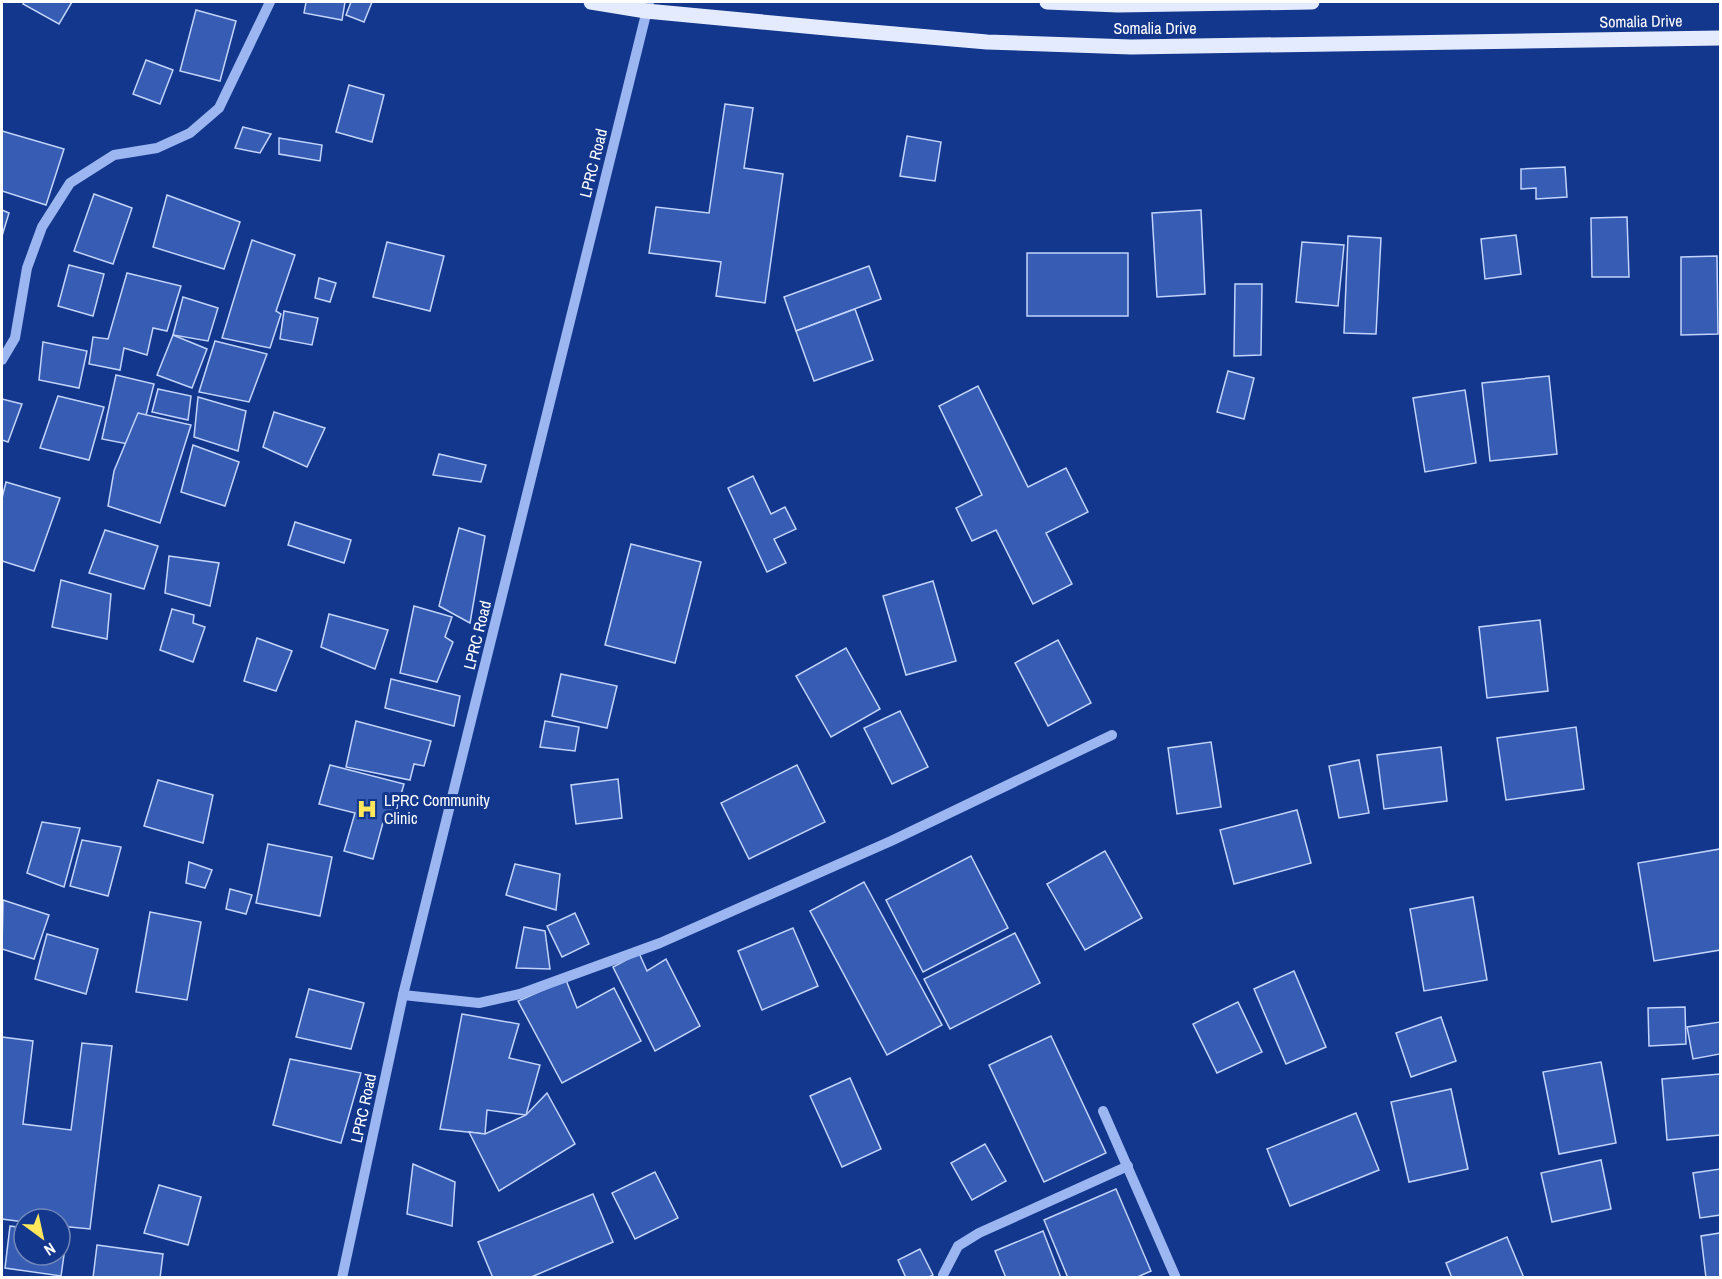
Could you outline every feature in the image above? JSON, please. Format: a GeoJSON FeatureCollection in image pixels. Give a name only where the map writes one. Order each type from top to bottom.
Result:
{"type":"FeatureCollection","features":[{"type":"Feature","properties":{"kind":"main road","name":"Somalia Drive"},"geometry":{"type":"LineString","coordinates":[[591,2],[987,42],[1131,47],[1720,38]]}},
{"type":"Feature","properties":{"kind":"main road","name":"Somalia Drive"},"geometry":{"type":"LineString","coordinates":[[1047,2],[1118,4],[1312,2]]}},
{"type":"Feature","properties":{"kind":"street"},"geometry":{"type":"LineString","coordinates":[[2,360],[15,338],[27,268],[42,227],[70,183],[114,155],[157,148],[190,133],[219,108],[270,2]]}},
{"type":"Feature","properties":{"kind":"street","name":"LPRC Road"},"geometry":{"type":"LineString","coordinates":[[342,1278],[403,995],[647,6]]}},
{"type":"Feature","properties":{"kind":"street"},"geometry":{"type":"LineString","coordinates":[[403,995],[479,1003],[520,994],[660,943],[891,841],[1112,735]]}},
{"type":"Feature","properties":{"kind":"street"},"geometry":{"type":"LineString","coordinates":[[1103,1111],[1176,1278]]}},
{"type":"Feature","properties":{"kind":"street"},"geometry":{"type":"LineString","coordinates":[[943,1275],[958,1246],[979,1233],[1128,1166]]}},
{"type":"Feature","properties":{"kind":"building"},"geometry":{"type":"Polygon","coordinates":[[[24,2],[72,2],[59,24],[23,4],[24,2]]]}},
{"type":"Feature","properties":{"kind":"building"},"geometry":{"type":"Polygon","coordinates":[[[306,2],[345,2],[342,20],[304,13],[306,2]]]}},
{"type":"Feature","properties":{"kind":"building"},"geometry":{"type":"Polygon","coordinates":[[[351,2],[372,2],[364,22],[346,15],[351,2]]]}},
{"type":"Feature","properties":{"kind":"building"},"geometry":{"type":"Polygon","coordinates":[[[196,10],[236,21],[220,81],[180,71],[196,10]]]}},
{"type":"Feature","properties":{"kind":"building"},"geometry":{"type":"Polygon","coordinates":[[[146,60],[173,70],[160,104],[133,94],[146,60]]]}},
{"type":"Feature","properties":{"kind":"building"},"geometry":{"type":"Polygon","coordinates":[[[349,85],[384,95],[372,142],[336,132],[349,85]]]}},
{"type":"Feature","properties":{"kind":"building"},"geometry":{"type":"Polygon","coordinates":[[[725,104],[753,108],[744,168],[783,174],[765,303],[716,296],[721,262],[649,253],[656,207],[709,213],[725,104]]]}},
{"type":"Feature","properties":{"kind":"building"},"geometry":{"type":"Polygon","coordinates":[[[243,127],[271,134],[260,153],[235,148],[243,127]]]}},
{"type":"Feature","properties":{"kind":"building"},"geometry":{"type":"Polygon","coordinates":[[[2,131],[64,149],[46,205],[2,191],[2,131]]]}},
{"type":"Feature","properties":{"kind":"building"},"geometry":{"type":"Polygon","coordinates":[[[907,136],[941,142],[935,181],[900,176],[907,136]]]}},
{"type":"Feature","properties":{"kind":"building"},"geometry":{"type":"Polygon","coordinates":[[[279,138],[322,145],[320,161],[279,154],[279,138]]]}},
{"type":"Feature","properties":{"kind":"building"},"geometry":{"type":"Polygon","coordinates":[[[1565,167],[1567,197],[1536,199],[1536,188],[1521,189],[1521,169],[1565,167]]]}},
{"type":"Feature","properties":{"kind":"building"},"geometry":{"type":"Polygon","coordinates":[[[94,194],[132,208],[113,264],[74,251],[94,194]]]}},
{"type":"Feature","properties":{"kind":"building"},"geometry":{"type":"Polygon","coordinates":[[[167,195],[240,222],[224,269],[153,247],[167,195]]]}},
{"type":"Feature","properties":{"kind":"building"},"geometry":{"type":"Polygon","coordinates":[[[2,210],[9,213],[2,236],[2,210]]]}},
{"type":"Feature","properties":{"kind":"building"},"geometry":{"type":"Polygon","coordinates":[[[1201,210],[1205,294],[1157,297],[1152,213],[1201,210]]]}},
{"type":"Feature","properties":{"kind":"building"},"geometry":{"type":"Polygon","coordinates":[[[1627,217],[1629,277],[1592,277],[1591,218],[1627,217]]]}},
{"type":"Feature","properties":{"kind":"building"},"geometry":{"type":"Polygon","coordinates":[[[1516,235],[1521,274],[1485,279],[1481,239],[1516,235]]]}},
{"type":"Feature","properties":{"kind":"building"},"geometry":{"type":"Polygon","coordinates":[[[1348,236],[1381,238],[1376,334],[1344,333],[1348,236]]]}},
{"type":"Feature","properties":{"kind":"building"},"geometry":{"type":"Polygon","coordinates":[[[252,240],[295,255],[276,311],[281,314],[270,348],[222,338],[252,240]]]}},
{"type":"Feature","properties":{"kind":"building"},"geometry":{"type":"Polygon","coordinates":[[[387,242],[444,256],[430,311],[373,297],[387,242]]]}},
{"type":"Feature","properties":{"kind":"building"},"geometry":{"type":"Polygon","coordinates":[[[1302,242],[1344,245],[1338,306],[1296,302],[1302,242]]]}},
{"type":"Feature","properties":{"kind":"building"},"geometry":{"type":"Polygon","coordinates":[[[1027,253],[1128,253],[1128,316],[1027,316],[1027,253]]]}},
{"type":"Feature","properties":{"kind":"building"},"geometry":{"type":"Polygon","coordinates":[[[1717,256],[1718,334],[1681,335],[1681,257],[1717,256]]]}},
{"type":"Feature","properties":{"kind":"building"},"geometry":{"type":"Polygon","coordinates":[[[69,265],[104,274],[93,316],[58,306],[69,265]]]}},
{"type":"Feature","properties":{"kind":"building"},"geometry":{"type":"Polygon","coordinates":[[[869,266],[881,299],[796,331],[784,297],[869,266]]]}},
{"type":"Feature","properties":{"kind":"building"},"geometry":{"type":"Polygon","coordinates":[[[127,273],[181,286],[167,331],[153,328],[147,355],[124,348],[120,370],[89,364],[93,337],[108,339],[127,273]]]}},
{"type":"Feature","properties":{"kind":"building"},"geometry":{"type":"Polygon","coordinates":[[[319,278],[336,283],[330,302],[315,298],[319,278]]]}},
{"type":"Feature","properties":{"kind":"building"},"geometry":{"type":"Polygon","coordinates":[[[1235,284],[1262,284],[1261,355],[1234,356],[1235,284]]]}},
{"type":"Feature","properties":{"kind":"building"},"geometry":{"type":"Polygon","coordinates":[[[183,297],[218,308],[208,341],[173,335],[183,297]]]}},
{"type":"Feature","properties":{"kind":"building"},"geometry":{"type":"Polygon","coordinates":[[[855,309],[873,360],[814,381],[796,331],[855,309]]]}},
{"type":"Feature","properties":{"kind":"building"},"geometry":{"type":"Polygon","coordinates":[[[284,311],[318,318],[312,345],[280,339],[284,311]]]}},
{"type":"Feature","properties":{"kind":"building"},"geometry":{"type":"Polygon","coordinates":[[[173,335],[207,349],[192,388],[157,375],[173,335]]]}},
{"type":"Feature","properties":{"kind":"building"},"geometry":{"type":"Polygon","coordinates":[[[215,341],[267,354],[249,402],[199,392],[215,341]]]}},
{"type":"Feature","properties":{"kind":"building"},"geometry":{"type":"Polygon","coordinates":[[[43,342],[87,351],[79,388],[39,380],[43,342]]]}},
{"type":"Feature","properties":{"kind":"building"},"geometry":{"type":"Polygon","coordinates":[[[1228,371],[1254,378],[1244,419],[1217,412],[1228,371]]]}},
{"type":"Feature","properties":{"kind":"building"},"geometry":{"type":"Polygon","coordinates":[[[116,375],[154,384],[138,446],[102,439],[116,375]]]}},
{"type":"Feature","properties":{"kind":"building"},"geometry":{"type":"Polygon","coordinates":[[[1549,376],[1557,454],[1490,461],[1482,383],[1549,376]]]}},
{"type":"Feature","properties":{"kind":"building"},"geometry":{"type":"Polygon","coordinates":[[[978,386],[1028,487],[1066,468],[1088,512],[1046,533],[1072,584],[1033,604],[996,530],[972,541],[956,508],[982,495],[939,406],[978,386]]]}},
{"type":"Feature","properties":{"kind":"building"},"geometry":{"type":"Polygon","coordinates":[[[158,389],[191,396],[188,420],[152,412],[158,389]]]}},
{"type":"Feature","properties":{"kind":"building"},"geometry":{"type":"Polygon","coordinates":[[[1465,390],[1476,463],[1425,472],[1413,398],[1465,390]]]}},
{"type":"Feature","properties":{"kind":"building"},"geometry":{"type":"Polygon","coordinates":[[[58,396],[104,407],[89,460],[40,448],[58,396]]]}},
{"type":"Feature","properties":{"kind":"building"},"geometry":{"type":"Polygon","coordinates":[[[198,397],[246,411],[238,451],[194,437],[198,397]]]}},
{"type":"Feature","properties":{"kind":"building"},"geometry":{"type":"Polygon","coordinates":[[[2,399],[22,404],[8,442],[2,440],[2,399]]]}},
{"type":"Feature","properties":{"kind":"building"},"geometry":{"type":"Polygon","coordinates":[[[274,412],[325,428],[307,467],[263,447],[274,412]]]}},
{"type":"Feature","properties":{"kind":"building"},"geometry":{"type":"Polygon","coordinates":[[[138,413],[191,425],[160,523],[108,506],[114,471],[138,413]]]}},
{"type":"Feature","properties":{"kind":"building"},"geometry":{"type":"Polygon","coordinates":[[[193,445],[239,462],[225,506],[181,492],[193,445]]]}},
{"type":"Feature","properties":{"kind":"building"},"geometry":{"type":"Polygon","coordinates":[[[439,454],[486,465],[481,482],[433,475],[439,454]]]}},
{"type":"Feature","properties":{"kind":"building"},"geometry":{"type":"Polygon","coordinates":[[[753,476],[771,514],[785,507],[796,529],[774,539],[786,563],[767,572],[728,488],[753,476]]]}},
{"type":"Feature","properties":{"kind":"building"},"geometry":{"type":"Polygon","coordinates":[[[6,482],[60,498],[34,571],[2,561],[2,498],[6,482]]]}},
{"type":"Feature","properties":{"kind":"building"},"geometry":{"type":"Polygon","coordinates":[[[295,522],[351,540],[344,563],[288,545],[295,522]]]}},
{"type":"Feature","properties":{"kind":"building"},"geometry":{"type":"Polygon","coordinates":[[[459,528],[485,536],[470,623],[439,606],[459,528]]]}},
{"type":"Feature","properties":{"kind":"building"},"geometry":{"type":"Polygon","coordinates":[[[105,530],[158,546],[144,589],[89,573],[105,530]]]}},
{"type":"Feature","properties":{"kind":"building"},"geometry":{"type":"Polygon","coordinates":[[[631,544],[701,562],[675,663],[605,645],[631,544]]]}},
{"type":"Feature","properties":{"kind":"building"},"geometry":{"type":"Polygon","coordinates":[[[169,556],[219,563],[210,606],[165,593],[169,556]]]}},
{"type":"Feature","properties":{"kind":"building"},"geometry":{"type":"Polygon","coordinates":[[[61,580],[111,594],[107,639],[52,627],[61,580]]]}},
{"type":"Feature","properties":{"kind":"building"},"geometry":{"type":"Polygon","coordinates":[[[933,581],[956,661],[906,675],[883,596],[933,581]]]}},
{"type":"Feature","properties":{"kind":"building"},"geometry":{"type":"Polygon","coordinates":[[[414,606],[452,617],[445,637],[453,642],[437,682],[400,673],[414,606]]]}},
{"type":"Feature","properties":{"kind":"building"},"geometry":{"type":"Polygon","coordinates":[[[172,609],[194,615],[193,623],[205,627],[193,662],[160,650],[172,609]]]}},
{"type":"Feature","properties":{"kind":"building"},"geometry":{"type":"Polygon","coordinates":[[[329,614],[388,630],[375,669],[321,647],[329,614]]]}},
{"type":"Feature","properties":{"kind":"building"},"geometry":{"type":"Polygon","coordinates":[[[1540,620],[1548,691],[1487,698],[1479,627],[1540,620]]]}},
{"type":"Feature","properties":{"kind":"building"},"geometry":{"type":"Polygon","coordinates":[[[257,638],[292,651],[276,691],[244,681],[257,638]]]}},
{"type":"Feature","properties":{"kind":"building"},"geometry":{"type":"Polygon","coordinates":[[[1058,640],[1091,703],[1048,726],[1015,663],[1058,640]]]}},
{"type":"Feature","properties":{"kind":"building"},"geometry":{"type":"Polygon","coordinates":[[[846,648],[880,709],[831,737],[796,676],[846,648]]]}},
{"type":"Feature","properties":{"kind":"building"},"geometry":{"type":"Polygon","coordinates":[[[561,674],[617,686],[607,728],[552,716],[561,674]]]}},
{"type":"Feature","properties":{"kind":"building"},"geometry":{"type":"Polygon","coordinates":[[[391,679],[460,696],[454,726],[385,708],[391,679]]]}},
{"type":"Feature","properties":{"kind":"building"},"geometry":{"type":"Polygon","coordinates":[[[900,711],[928,767],[892,784],[864,728],[900,711]]]}},
{"type":"Feature","properties":{"kind":"building"},"geometry":{"type":"Polygon","coordinates":[[[356,721],[431,741],[424,766],[414,764],[410,780],[346,767],[356,721]]]}},
{"type":"Feature","properties":{"kind":"building"},"geometry":{"type":"Polygon","coordinates":[[[545,721],[579,727],[575,751],[540,747],[545,721]]]}},
{"type":"Feature","properties":{"kind":"building"},"geometry":{"type":"Polygon","coordinates":[[[1576,727],[1584,789],[1506,800],[1497,738],[1576,727]]]}},
{"type":"Feature","properties":{"kind":"building"},"geometry":{"type":"Polygon","coordinates":[[[1211,742],[1221,807],[1177,814],[1168,748],[1211,742]]]}},
{"type":"Feature","properties":{"kind":"building"},"geometry":{"type":"Polygon","coordinates":[[[1441,747],[1447,801],[1384,809],[1377,755],[1441,747]]]}},
{"type":"Feature","properties":{"kind":"building"},"geometry":{"type":"Polygon","coordinates":[[[1359,760],[1369,813],[1339,818],[1329,766],[1359,760]]]}},
{"type":"Feature","properties":{"kind":"building","name":"LPRC Community Clinic"},"geometry":{"type":"Polygon","coordinates":[[[330,765],[404,784],[393,822],[384,819],[373,859],[344,851],[355,813],[319,804],[330,765]]]}},
{"type":"Feature","properties":{"kind":"building"},"geometry":{"type":"Polygon","coordinates":[[[797,765],[825,822],[749,859],[721,803],[797,765]]]}},
{"type":"Feature","properties":{"kind":"building"},"geometry":{"type":"Polygon","coordinates":[[[618,779],[622,818],[576,824],[571,785],[618,779]]]}},
{"type":"Feature","properties":{"kind":"building"},"geometry":{"type":"Polygon","coordinates":[[[158,780],[213,795],[203,843],[144,826],[158,780]]]}},
{"type":"Feature","properties":{"kind":"building"},"geometry":{"type":"Polygon","coordinates":[[[1297,810],[1311,863],[1234,884],[1220,830],[1297,810]]]}},
{"type":"Feature","properties":{"kind":"building"},"geometry":{"type":"Polygon","coordinates":[[[42,822],[80,828],[64,887],[27,873],[42,822]]]}},
{"type":"Feature","properties":{"kind":"building"},"geometry":{"type":"Polygon","coordinates":[[[82,840],[121,847],[108,896],[70,886],[82,840]]]}},
{"type":"Feature","properties":{"kind":"building"},"geometry":{"type":"Polygon","coordinates":[[[268,844],[332,857],[320,916],[256,903],[268,844]]]}},
{"type":"Feature","properties":{"kind":"building"},"geometry":{"type":"Polygon","coordinates":[[[1720,849],[1720,950],[1654,961],[1638,863],[1720,849]]]}},
{"type":"Feature","properties":{"kind":"building"},"geometry":{"type":"Polygon","coordinates":[[[1105,851],[1142,918],[1085,950],[1047,884],[1105,851]]]}},
{"type":"Feature","properties":{"kind":"building"},"geometry":{"type":"Polygon","coordinates":[[[971,856],[1008,928],[923,972],[886,900],[971,856]]]}},
{"type":"Feature","properties":{"kind":"building"},"geometry":{"type":"Polygon","coordinates":[[[189,862],[212,870],[205,888],[186,883],[189,862]]]}},
{"type":"Feature","properties":{"kind":"building"},"geometry":{"type":"Polygon","coordinates":[[[515,864],[560,874],[556,910],[506,895],[515,864]]]}},
{"type":"Feature","properties":{"kind":"building"},"geometry":{"type":"Polygon","coordinates":[[[864,882],[942,1025],[887,1055],[810,911],[864,882]]]}},
{"type":"Feature","properties":{"kind":"building"},"geometry":{"type":"Polygon","coordinates":[[[230,889],[252,895],[246,914],[226,909],[230,889]]]}},
{"type":"Feature","properties":{"kind":"building"},"geometry":{"type":"Polygon","coordinates":[[[1473,897],[1487,980],[1424,991],[1410,909],[1473,897]]]}},
{"type":"Feature","properties":{"kind":"building"},"geometry":{"type":"Polygon","coordinates":[[[3,900],[49,915],[34,959],[2,949],[3,900]]]}},
{"type":"Feature","properties":{"kind":"building"},"geometry":{"type":"Polygon","coordinates":[[[150,912],[201,922],[187,1000],[136,992],[150,912]]]}},
{"type":"Feature","properties":{"kind":"building"},"geometry":{"type":"Polygon","coordinates":[[[575,913],[589,944],[562,957],[547,926],[575,913]]]}},
{"type":"Feature","properties":{"kind":"building"},"geometry":{"type":"Polygon","coordinates":[[[524,927],[545,931],[550,969],[516,968],[524,927]]]}},
{"type":"Feature","properties":{"kind":"building"},"geometry":{"type":"Polygon","coordinates":[[[793,928],[818,986],[762,1010],[738,951],[793,928]]]}},
{"type":"Feature","properties":{"kind":"building"},"geometry":{"type":"Polygon","coordinates":[[[1015,933],[1040,983],[950,1029],[924,979],[1015,933]]]}},
{"type":"Feature","properties":{"kind":"building"},"geometry":{"type":"Polygon","coordinates":[[[47,934],[98,949],[86,994],[35,979],[47,934]]]}},
{"type":"Feature","properties":{"kind":"building"},"geometry":{"type":"Polygon","coordinates":[[[639,953],[647,971],[666,959],[700,1026],[655,1051],[613,967],[639,953]]]}},
{"type":"Feature","properties":{"kind":"building"},"geometry":{"type":"Polygon","coordinates":[[[1294,971],[1326,1047],[1286,1064],[1254,989],[1294,971]]]}},
{"type":"Feature","properties":{"kind":"building"},"geometry":{"type":"Polygon","coordinates":[[[566,980],[577,1008],[614,988],[641,1041],[562,1083],[518,1001],[566,980]]]}},
{"type":"Feature","properties":{"kind":"building"},"geometry":{"type":"Polygon","coordinates":[[[309,989],[364,1003],[351,1049],[296,1037],[309,989]]]}},
{"type":"Feature","properties":{"kind":"building"},"geometry":{"type":"Polygon","coordinates":[[[1238,1002],[1262,1052],[1217,1073],[1193,1024],[1238,1002]]]}},
{"type":"Feature","properties":{"kind":"building"},"geometry":{"type":"Polygon","coordinates":[[[1685,1007],[1686,1044],[1649,1046],[1648,1008],[1685,1007]]]}},
{"type":"Feature","properties":{"kind":"building"},"geometry":{"type":"Polygon","coordinates":[[[462,1014],[519,1024],[509,1058],[540,1065],[526,1115],[487,1110],[485,1134],[440,1129],[462,1014]]]}},
{"type":"Feature","properties":{"kind":"building"},"geometry":{"type":"Polygon","coordinates":[[[1441,1017],[1456,1061],[1411,1077],[1396,1033],[1441,1017]]]}},
{"type":"Feature","properties":{"kind":"building"},"geometry":{"type":"Polygon","coordinates":[[[1720,1022],[1720,1054],[1693,1059],[1687,1027],[1720,1022]]]}},
{"type":"Feature","properties":{"kind":"building"},"geometry":{"type":"Polygon","coordinates":[[[1051,1036],[1106,1153],[1044,1182],[989,1065],[1051,1036]]]}},
{"type":"Feature","properties":{"kind":"building"},"geometry":{"type":"Polygon","coordinates":[[[2,1037],[33,1041],[23,1124],[71,1130],[82,1043],[112,1046],[90,1229],[72,1227],[72,1207],[12,1207],[12,1220],[2,1219],[2,1037]]]}},
{"type":"Feature","properties":{"kind":"building"},"geometry":{"type":"Polygon","coordinates":[[[290,1059],[361,1073],[341,1143],[273,1125],[290,1059]]]}},
{"type":"Feature","properties":{"kind":"building"},"geometry":{"type":"Polygon","coordinates":[[[1601,1062],[1616,1143],[1559,1154],[1543,1072],[1601,1062]]]}},
{"type":"Feature","properties":{"kind":"building"},"geometry":{"type":"Polygon","coordinates":[[[1720,1074],[1720,1135],[1667,1140],[1662,1079],[1720,1074]]]}},
{"type":"Feature","properties":{"kind":"building"},"geometry":{"type":"Polygon","coordinates":[[[850,1078],[881,1149],[842,1167],[810,1096],[850,1078]]]}},
{"type":"Feature","properties":{"kind":"building"},"geometry":{"type":"Polygon","coordinates":[[[1451,1089],[1468,1169],[1409,1182],[1391,1102],[1451,1089]]]}},
{"type":"Feature","properties":{"kind":"building"},"geometry":{"type":"Polygon","coordinates":[[[547,1093],[575,1144],[499,1191],[469,1132],[485,1134],[526,1115],[547,1093]]]}},
{"type":"Feature","properties":{"kind":"building"},"geometry":{"type":"Polygon","coordinates":[[[1356,1113],[1379,1170],[1290,1206],[1267,1149],[1356,1113]]]}},
{"type":"Feature","properties":{"kind":"building"},"geometry":{"type":"Polygon","coordinates":[[[985,1144],[1006,1181],[972,1200],[951,1163],[985,1144]]]}},
{"type":"Feature","properties":{"kind":"building"},"geometry":{"type":"Polygon","coordinates":[[[1601,1160],[1611,1209],[1552,1222],[1541,1173],[1601,1160]]]}},
{"type":"Feature","properties":{"kind":"building"},"geometry":{"type":"Polygon","coordinates":[[[413,1164],[455,1182],[452,1226],[407,1214],[413,1164]]]}},
{"type":"Feature","properties":{"kind":"building"},"geometry":{"type":"Polygon","coordinates":[[[1720,1169],[1720,1215],[1700,1218],[1693,1173],[1720,1169]]]}},
{"type":"Feature","properties":{"kind":"building"},"geometry":{"type":"Polygon","coordinates":[[[655,1172],[678,1218],[635,1239],[612,1193],[655,1172]]]}},
{"type":"Feature","properties":{"kind":"building"},"geometry":{"type":"Polygon","coordinates":[[[159,1185],[201,1197],[188,1245],[144,1233],[159,1185]]]}},
{"type":"Feature","properties":{"kind":"building"},"geometry":{"type":"Polygon","coordinates":[[[1116,1189],[1151,1271],[1135,1278],[1068,1278],[1044,1220],[1116,1189]]]}},
{"type":"Feature","properties":{"kind":"building"},"geometry":{"type":"Polygon","coordinates":[[[593,1194],[613,1242],[529,1278],[493,1278],[478,1242],[593,1194]]]}},
{"type":"Feature","properties":{"kind":"building"},"geometry":{"type":"Polygon","coordinates":[[[10,1226],[12,1226],[12,1267],[62,1267],[61,1276],[5,1268],[10,1226]]]}},
{"type":"Feature","properties":{"kind":"building"},"geometry":{"type":"Polygon","coordinates":[[[1043,1231],[1061,1278],[1006,1278],[995,1251],[1043,1231]]]}},
{"type":"Feature","properties":{"kind":"building"},"geometry":{"type":"Polygon","coordinates":[[[1720,1233],[1720,1278],[1706,1278],[1701,1236],[1720,1233]]]}},
{"type":"Feature","properties":{"kind":"building"},"geometry":{"type":"Polygon","coordinates":[[[1507,1237],[1524,1278],[1452,1278],[1446,1263],[1507,1237]]]}},
{"type":"Feature","properties":{"kind":"building"},"geometry":{"type":"Polygon","coordinates":[[[97,1245],[163,1254],[160,1278],[93,1278],[97,1245]]]}},
{"type":"Feature","properties":{"kind":"building"},"geometry":{"type":"Polygon","coordinates":[[[920,1249],[933,1275],[927,1278],[906,1278],[898,1260],[920,1249]]]}},
{"type":"Feature","properties":{"kind":"place","name":"LPRC Community Clinic"},"geometry":{"type":"Point","coordinates":[367,809]}}]}
